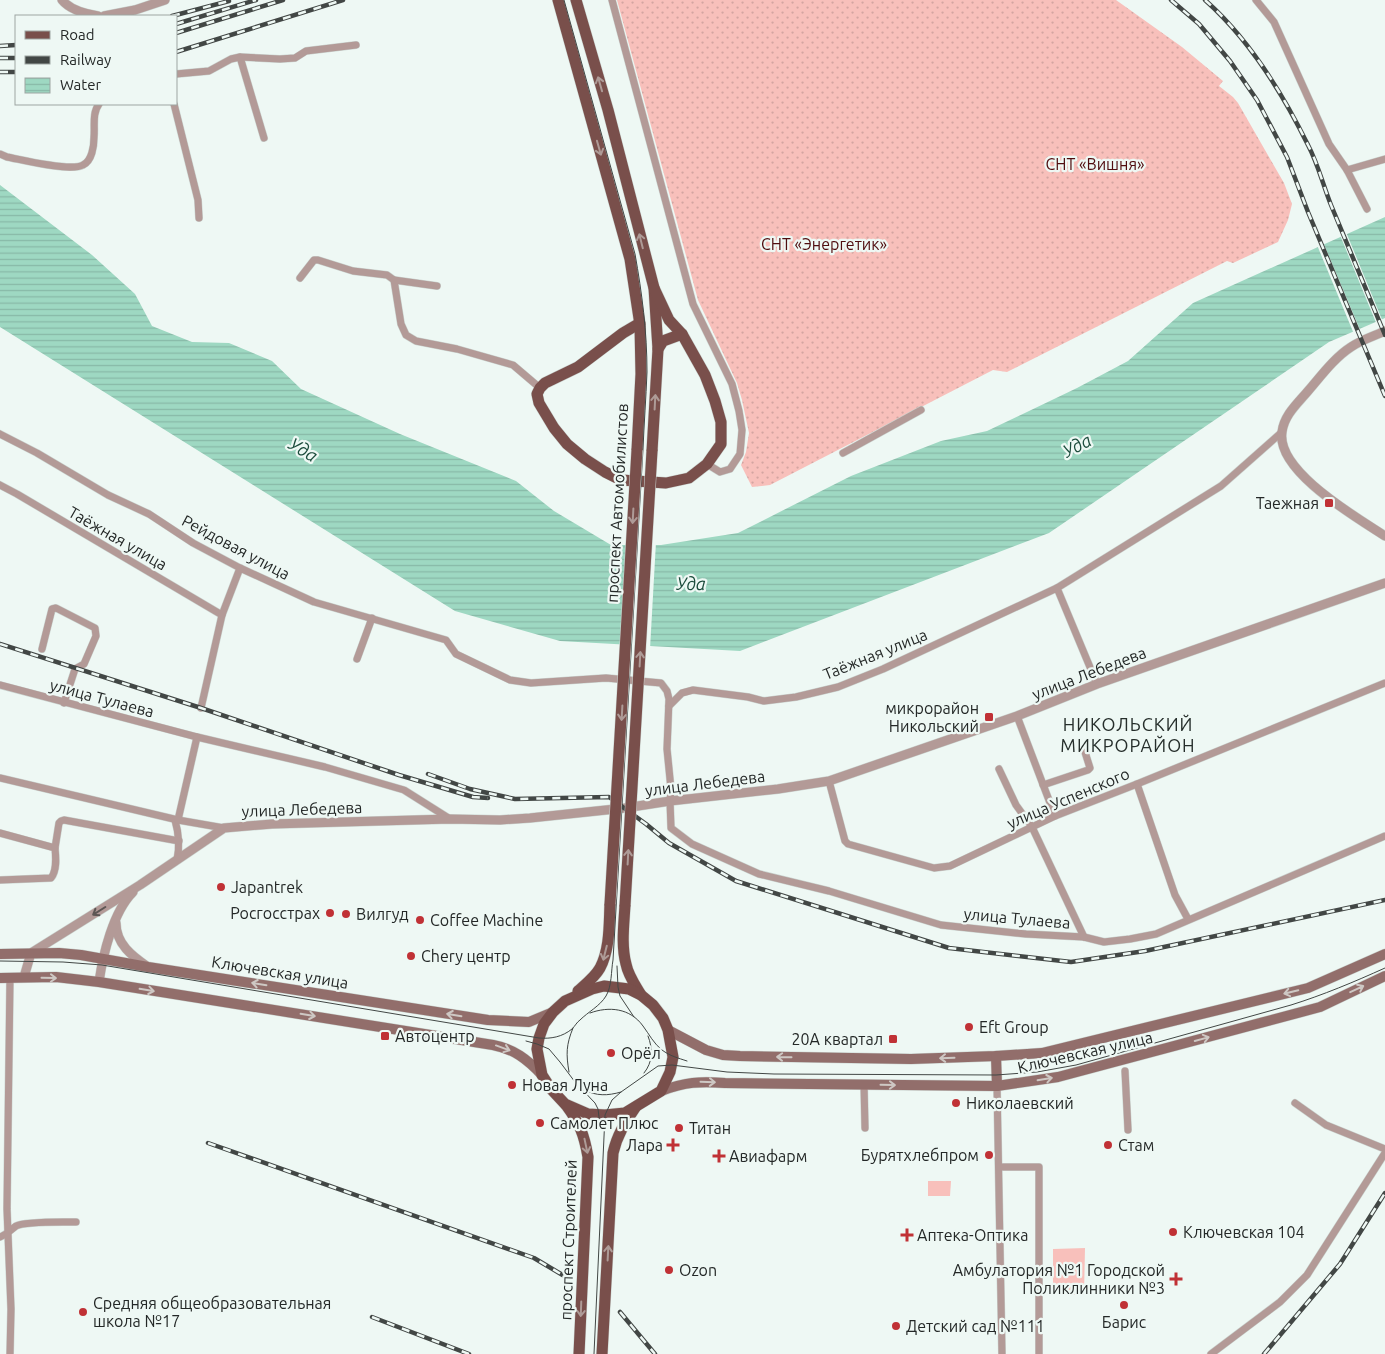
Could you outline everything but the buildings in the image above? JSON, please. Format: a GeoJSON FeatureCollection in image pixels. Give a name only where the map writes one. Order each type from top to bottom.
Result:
{"type":"FeatureCollection","features":[{"type":"Feature","properties":{"kind":"main road","name":"проспект Автомобилистов"},"geometry":{"type":"LineString","coordinates":[[558,0],[630,259],[640,323],[641,374],[607,947],[600,970],[589,982],[564,1001]]}},
{"type":"Feature","properties":{"kind":"main road","name":"проспект Автомобилистов"},"geometry":{"type":"LineString","coordinates":[[576,0],[608,110],[654,288],[658,349],[624,936],[626,964],[630,977],[641,995]]}},
{"type":"Feature","properties":{"kind":"main road"},"geometry":{"type":"LineString","coordinates":[[640,323],[623,333],[578,367],[553,379],[540,388],[537,394],[539,403],[554,428],[567,444],[605,472],[621,480],[666,483],[689,478],[707,464],[721,444],[721,422],[705,375],[682,334],[669,320],[654,288]]}},
{"type":"Feature","properties":{"kind":"main road"},"geometry":{"type":"LineString","coordinates":[[658,349],[663,341],[682,334]]}},
{"type":"Feature","properties":{"kind":"main road","name":"Ключевская улица"},"geometry":{"type":"LineString","coordinates":[[0,954],[59,953],[81,955],[488,1020],[529,1022],[553,1012]]}},
{"type":"Feature","properties":{"kind":"main road","name":"Ключевская улица"},"geometry":{"type":"LineString","coordinates":[[668,1030],[706,1050],[723,1055],[911,1059],[1042,1053],[1308,988],[1385,954]]}},
{"type":"Feature","properties":{"kind":"main road","name":"Ключевская улица"},"geometry":{"type":"LineString","coordinates":[[661,1091],[678,1085],[703,1081],[997,1086],[1058,1077],[1320,1007],[1385,976]]}},
{"type":"Feature","properties":{"kind":"main road"},"geometry":{"type":"LineString","coordinates":[[5,978],[56,978],[99,982],[492,1044],[506,1048],[529,1061],[565,1104],[588,1114],[604,1115],[625,1113],[661,1091],[670,1072],[673,1057],[668,1030],[663,1018],[653,1005],[641,995],[629,990],[604,986],[564,1001],[544,1024],[537,1044],[542,1076]]}},
{"type":"Feature","properties":{"kind":"main road"},"geometry":{"type":"LineString","coordinates":[[996,1056],[997,1086]]}},
{"type":"Feature","properties":{"kind":"main road","name":"проспект Строителей"},"geometry":{"type":"LineString","coordinates":[[565,1104],[578,1121],[583,1133],[588,1157],[579,1354]]}},
{"type":"Feature","properties":{"kind":"main road"},"geometry":{"type":"LineString","coordinates":[[602,1354],[614,1153],[620,1130],[636,1107]]}},
{"type":"Feature","properties":{"kind":"street"},"geometry":{"type":"LineString","coordinates":[[62,0],[64,3],[92,15]]}},
{"type":"Feature","properties":{"kind":"street"},"geometry":{"type":"LineString","coordinates":[[109,15],[135,10],[162,0]]}},
{"type":"Feature","properties":{"kind":"street"},"geometry":{"type":"LineString","coordinates":[[612,0],[693,304],[732,384],[739,411],[742,430],[740,454],[730,469],[720,472],[707,464]]}},
{"type":"Feature","properties":{"kind":"street"},"geometry":{"type":"LineString","coordinates":[[1256,0],[1274,22],[1330,144],[1347,170],[1366,209]]}},
{"type":"Feature","properties":{"kind":"street"},"geometry":{"type":"LineString","coordinates":[[178,74],[209,71],[231,59],[240,57],[280,60],[295,58],[306,51],[356,45]]}},
{"type":"Feature","properties":{"kind":"street"},"geometry":{"type":"LineString","coordinates":[[240,57],[264,138]]}},
{"type":"Feature","properties":{"kind":"street"},"geometry":{"type":"LineString","coordinates":[[0,154],[7,157],[64,167],[82,166],[92,154],[95,112],[98,105]]}},
{"type":"Feature","properties":{"kind":"street"},"geometry":{"type":"LineString","coordinates":[[174,105],[198,200],[199,218]]}},
{"type":"Feature","properties":{"kind":"street"},"geometry":{"type":"LineString","coordinates":[[1347,170],[1385,159]]}},
{"type":"Feature","properties":{"kind":"street"},"geometry":{"type":"LineString","coordinates":[[300,278],[314,260],[318,260],[353,271],[387,275],[394,280],[437,286]]}},
{"type":"Feature","properties":{"kind":"street"},"geometry":{"type":"LineString","coordinates":[[394,280],[401,324],[406,335],[416,341],[457,349],[513,366],[540,388]]}},
{"type":"Feature","properties":{"kind":"street"},"geometry":{"type":"LineString","coordinates":[[1385,331],[1351,347],[1333,363],[1290,412],[1284,422],[1282,432],[1284,448],[1289,459],[1301,474],[1328,498],[1385,536]]}},
{"type":"Feature","properties":{"kind":"street"},"geometry":{"type":"LineString","coordinates":[[843,453],[921,410]]}},
{"type":"Feature","properties":{"kind":"street","name":"Таёжная улица"},"geometry":{"type":"LineString","coordinates":[[669,706],[682,693],[693,690],[748,697],[764,701],[796,697],[838,687],[884,669],[1056,588],[1221,486],[1282,432]]}},
{"type":"Feature","properties":{"kind":"street","name":"Рейдовая улица"},"geometry":{"type":"LineString","coordinates":[[0,434],[37,452],[108,494],[149,514],[193,543],[240,568],[314,602],[446,640],[456,654],[510,680],[531,683],[606,678],[661,683],[667,691],[669,706]]}},
{"type":"Feature","properties":{"kind":"street","name":"Таёжная улица"},"geometry":{"type":"LineString","coordinates":[[0,485],[222,615]]}},
{"type":"Feature","properties":{"kind":"street"},"geometry":{"type":"LineString","coordinates":[[201,708],[222,615],[240,568]]}},
{"type":"Feature","properties":{"kind":"street","name":"улица Лебедева"},"geometry":{"type":"LineString","coordinates":[[0,778],[176,820],[224,828],[272,824],[530,818],[778,789],[829,781],[1017,716],[1097,684],[1385,583]]}},
{"type":"Feature","properties":{"kind":"street"},"geometry":{"type":"LineString","coordinates":[[1056,588],[1097,684]]}},
{"type":"Feature","properties":{"kind":"street"},"geometry":{"type":"LineString","coordinates":[[42,649],[52,609],[56,608],[95,628],[96,636],[84,664],[76,669],[64,703]]}},
{"type":"Feature","properties":{"kind":"street"},"geometry":{"type":"LineString","coordinates":[[357,659],[372,618]]}},
{"type":"Feature","properties":{"kind":"street","name":"улица Успенского"},"geometry":{"type":"LineString","coordinates":[[829,781],[845,841],[848,844],[934,868],[950,866],[1055,816],[1385,683]]}},
{"type":"Feature","properties":{"kind":"street","name":"улица Тулаева"},"geometry":{"type":"LineString","coordinates":[[0,685],[197,737],[325,767],[404,790],[450,819]]}},
{"type":"Feature","properties":{"kind":"street"},"geometry":{"type":"LineString","coordinates":[[669,706],[667,749],[671,789],[670,802]]}},
{"type":"Feature","properties":{"kind":"street"},"geometry":{"type":"LineString","coordinates":[[1017,716],[1055,816]]}},
{"type":"Feature","properties":{"kind":"street"},"geometry":{"type":"LineString","coordinates":[[177,860],[179,841],[176,820],[197,737]]}},
{"type":"Feature","properties":{"kind":"street"},"geometry":{"type":"LineString","coordinates":[[1044,785],[1088,770],[1090,768],[1084,749]]}},
{"type":"Feature","properties":{"kind":"street"},"geometry":{"type":"LineString","coordinates":[[999,769],[1016,805],[1032,827],[1084,937]]}},
{"type":"Feature","properties":{"kind":"street"},"geometry":{"type":"LineString","coordinates":[[1137,784],[1176,894],[1188,919]]}},
{"type":"Feature","properties":{"kind":"street","name":"улица Тулаева"},"geometry":{"type":"LineString","coordinates":[[670,802],[671,828],[692,844],[759,874],[829,892],[941,926],[1084,937],[1104,942],[1156,934],[1385,836]]}},
{"type":"Feature","properties":{"kind":"street"},"geometry":{"type":"LineString","coordinates":[[0,880],[51,878],[55,874],[60,820],[179,841]]}},
{"type":"Feature","properties":{"kind":"street"},"geometry":{"type":"LineString","coordinates":[[24,978],[31,953],[140,885],[224,828]]}},
{"type":"Feature","properties":{"kind":"street"},"geometry":{"type":"LineString","coordinates":[[0,833],[56,848]]}},
{"type":"Feature","properties":{"kind":"street"},"geometry":{"type":"LineString","coordinates":[[99,982],[103,959],[116,921],[124,904],[140,885]]}},
{"type":"Feature","properties":{"kind":"street"},"geometry":{"type":"LineString","coordinates":[[116,921],[118,937],[126,950],[148,967]]}},
{"type":"Feature","properties":{"kind":"street"},"geometry":{"type":"LineString","coordinates":[[5,978],[7,1208],[11,1309],[10,1354]]}},
{"type":"Feature","properties":{"kind":"street"},"geometry":{"type":"LineString","coordinates":[[1126,1071],[1128,1130]]}},
{"type":"Feature","properties":{"kind":"street"},"geometry":{"type":"LineString","coordinates":[[864,1084],[865,1128]]}},
{"type":"Feature","properties":{"kind":"street"},"geometry":{"type":"LineString","coordinates":[[997,1086],[1002,1354]]}},
{"type":"Feature","properties":{"kind":"street"},"geometry":{"type":"LineString","coordinates":[[1212,1354],[1280,1302],[1307,1275],[1385,1151],[1326,1125],[1295,1104]]}},
{"type":"Feature","properties":{"kind":"street"},"geometry":{"type":"LineString","coordinates":[[999,1167],[1039,1167],[1039,1354]]}},
{"type":"Feature","properties":{"kind":"street"},"geometry":{"type":"LineString","coordinates":[[0,1237],[8,1234],[18,1225],[76,1222]]}},
{"type":"Feature","properties":{"kind":"street"},"geometry":{"type":"LineString","coordinates":[[0,1229],[8,1234]]}},
{"type":"Feature","properties":{"kind":"green space"},"geometry":{"type":"Polygon","coordinates":[[[617,0],[1116,0],[1182,47],[1223,81],[1219,86],[1238,103],[1284,183],[1292,204],[1288,220],[1278,242],[1233,263],[1227,261],[1007,372],[993,370],[770,485],[752,487],[741,465],[746,452],[749,433],[742,400],[737,383],[698,300],[617,0]]]}},
{"type":"Feature","properties":{"kind":"green space"},"geometry":{"type":"Polygon","coordinates":[[[928,1181],[951,1181],[950,1196],[928,1196],[928,1181]]]}},
{"type":"Feature","properties":{"kind":"green space"},"geometry":{"type":"Polygon","coordinates":[[[1085,1248],[1084,1295],[1053,1294],[1053,1249],[1085,1248]]]}},
{"type":"Feature","properties":{"kind":"water","name":"Уда"},"geometry":{"type":"Polygon","coordinates":[[[0,185],[92,255],[135,294],[152,326],[192,342],[229,343],[272,361],[301,389],[400,434],[516,481],[554,511],[611,545],[661,545],[738,533],[851,476],[941,441],[987,431],[1077,388],[1128,361],[1193,303],[1385,217],[1385,318],[1329,342],[1049,533],[740,651],[560,641],[455,611],[0,327],[0,185]]]}},
{"type":"Feature","properties":{"kind":"pier"},"geometry":{"type":"Polygon","coordinates":[[[1346,232],[1383,322],[1377,325],[1340,235],[1346,232]]]}},
{"type":"Feature","properties":{"kind":"pier"},"geometry":{"type":"Polygon","coordinates":[[[1323,242],[1361,332],[1354,334],[1317,245],[1323,242]]]}},
{"type":"Feature","properties":{"kind":"pier"},"geometry":{"type":"Polygon","coordinates":[[[627,542],[656,542],[650,649],[621,647],[627,542]]]}},
{"type":"Feature","properties":{"kind":"tram line"},"geometry":{"type":"LineString","coordinates":[[0,961],[102,965],[539,1038],[556,1037],[568,1032],[601,1003],[606,996],[613,960],[647,357],[644,313],[635,254],[564,0]]}},
{"type":"Feature","properties":{"kind":"tram line"},"geometry":{"type":"LineString","coordinates":[[617,966],[620,996],[634,1017]]}},
{"type":"Feature","properties":{"kind":"tram line"},"geometry":{"type":"LineString","coordinates":[[594,1354],[605,1115],[612,1100],[658,1066],[672,1065],[727,1072],[774,1074],[996,1075],[1037,1072],[1076,1065],[1291,1005],[1385,968]]}},
{"type":"Feature","properties":{"kind":"tram line"},"geometry":{"type":"LineString","coordinates":[[590,1013],[612,1009],[626,1012],[638,1020],[662,1050],[687,1061]]}},
{"type":"Feature","properties":{"kind":"tram line"},"geometry":{"type":"LineString","coordinates":[[569,1072],[567,1050],[573,1028]]}},
{"type":"Feature","properties":{"kind":"tram line"},"geometry":{"type":"LineString","coordinates":[[644,1073],[651,1055],[648,1036]]}},
{"type":"Feature","properties":{"kind":"tram line"},"geometry":{"type":"LineString","coordinates":[[526,1041],[549,1049],[575,1082],[595,1103],[598,1109],[600,1125]]}},
{"type":"Feature","properties":{"kind":"tram line"},"geometry":{"type":"LineString","coordinates":[[584,1090],[602,1095],[621,1092]]}},
{"type":"Feature","properties":{"kind":"railway"},"geometry":{"type":"LineString","coordinates":[[178,23],[256,0]]}},
{"type":"Feature","properties":{"kind":"railway"},"geometry":{"type":"LineString","coordinates":[[178,32],[283,0]]}},
{"type":"Feature","properties":{"kind":"railway"},"geometry":{"type":"LineString","coordinates":[[178,51],[343,0]]}},
{"type":"Feature","properties":{"kind":"railway"},"geometry":{"type":"LineString","coordinates":[[1171,0],[1199,24],[1230,61],[1257,100],[1287,157],[1385,396]]}},
{"type":"Feature","properties":{"kind":"railway"},"geometry":{"type":"LineString","coordinates":[[1205,0],[1221,15],[1250,49],[1276,86],[1298,125],[1312,152],[1331,205],[1385,335]]}},
{"type":"Feature","properties":{"kind":"railway"},"geometry":{"type":"LineString","coordinates":[[176,15],[229,1]]}},
{"type":"Feature","properties":{"kind":"railway"},"geometry":{"type":"LineString","coordinates":[[0,46],[15,45]]}},
{"type":"Feature","properties":{"kind":"railway"},"geometry":{"type":"LineString","coordinates":[[0,58],[15,58]]}},
{"type":"Feature","properties":{"kind":"railway"},"geometry":{"type":"LineString","coordinates":[[0,72],[15,72]]}},
{"type":"Feature","properties":{"kind":"railway"},"geometry":{"type":"LineString","coordinates":[[0,644],[201,708],[399,775],[473,797],[488,798]]}},
{"type":"Feature","properties":{"kind":"railway"},"geometry":{"type":"LineString","coordinates":[[428,774],[470,789],[515,799],[609,797],[669,843],[736,881],[949,948],[1071,962],[1145,951],[1385,900]]}},
{"type":"Feature","properties":{"kind":"railway"},"geometry":{"type":"LineString","coordinates":[[208,1143],[534,1258],[566,1277]]}},
{"type":"Feature","properties":{"kind":"railway"},"geometry":{"type":"LineString","coordinates":[[1264,1354],[1340,1264],[1385,1193]]}},
{"type":"Feature","properties":{"kind":"railway"},"geometry":{"type":"LineString","coordinates":[[620,1312],[655,1354]]}},
{"type":"Feature","properties":{"kind":"railway"},"geometry":{"type":"LineString","coordinates":[[372,1317],[469,1354]]}},
{"type":"Feature","properties":{"kind":"place","name":"Таежная"},"geometry":{"type":"Point","coordinates":[1329,503]}},
{"type":"Feature","properties":{"kind":"place","name":"микрорайон Никольский"},"geometry":{"type":"Point","coordinates":[989,717]}},
{"type":"Feature","properties":{"kind":"place","name":"Japantrek"},"geometry":{"type":"Point","coordinates":[221,887]}},
{"type":"Feature","properties":{"kind":"place","name":"Росгосстрах"},"geometry":{"type":"Point","coordinates":[330,913]}},
{"type":"Feature","properties":{"kind":"place","name":"Вилгуд"},"geometry":{"type":"Point","coordinates":[346,914]}},
{"type":"Feature","properties":{"kind":"place","name":"Coffee Machine"},"geometry":{"type":"Point","coordinates":[420,920]}},
{"type":"Feature","properties":{"kind":"place","name":"Chery центр"},"geometry":{"type":"Point","coordinates":[411,956]}},
{"type":"Feature","properties":{"kind":"place","name":"Eft Group"},"geometry":{"type":"Point","coordinates":[969,1027]}},
{"type":"Feature","properties":{"kind":"place","name":"Автоцентр"},"geometry":{"type":"Point","coordinates":[385,1036]}},
{"type":"Feature","properties":{"kind":"place","name":"20А квартал"},"geometry":{"type":"Point","coordinates":[893,1039]}},
{"type":"Feature","properties":{"kind":"place","name":"Орёл"},"geometry":{"type":"Point","coordinates":[611,1053]}},
{"type":"Feature","properties":{"kind":"place","name":"Новая Луна"},"geometry":{"type":"Point","coordinates":[512,1085]}},
{"type":"Feature","properties":{"kind":"place","name":"Николаевский"},"geometry":{"type":"Point","coordinates":[956,1103]}},
{"type":"Feature","properties":{"kind":"place","name":"Самолет Плюс"},"geometry":{"type":"Point","coordinates":[540,1123]}},
{"type":"Feature","properties":{"kind":"place","name":"Титан"},"geometry":{"type":"Point","coordinates":[679,1128]}},
{"type":"Feature","properties":{"kind":"place","name":"Лара"},"geometry":{"type":"Point","coordinates":[673,1145]}},
{"type":"Feature","properties":{"kind":"place","name":"Стам"},"geometry":{"type":"Point","coordinates":[1108,1145]}},
{"type":"Feature","properties":{"kind":"place","name":"Бурятхлебпром"},"geometry":{"type":"Point","coordinates":[989,1155]}},
{"type":"Feature","properties":{"kind":"place","name":"Авиафарм"},"geometry":{"type":"Point","coordinates":[719,1156]}},
{"type":"Feature","properties":{"kind":"place","name":"Ключевская 104"},"geometry":{"type":"Point","coordinates":[1173,1232]}},
{"type":"Feature","properties":{"kind":"place","name":"Аптека-Оптика"},"geometry":{"type":"Point","coordinates":[907,1235]}},
{"type":"Feature","properties":{"kind":"place","name":"Ozon"},"geometry":{"type":"Point","coordinates":[669,1270]}},
{"type":"Feature","properties":{"kind":"place","name":"Амбулатория №1 Городской Поликлинники №3"},"geometry":{"type":"Point","coordinates":[1176,1279]}},
{"type":"Feature","properties":{"kind":"place","name":"Барис"},"geometry":{"type":"Point","coordinates":[1124,1305]}},
{"type":"Feature","properties":{"kind":"place","name":"Средняя общеобразовательная школа №17"},"geometry":{"type":"Point","coordinates":[83,1312]}},
{"type":"Feature","properties":{"kind":"place","name":"Детский сад №111"},"geometry":{"type":"Point","coordinates":[896,1326]}},
{"type":"Feature","properties":{"kind":"district","name":"НИКОЛЬСКИЙ МИКРОРАЙОН"},"geometry":{"type":"Point","coordinates":[1128,735]}},
{"type":"Feature","properties":{"kind":"park label","name":"СНТ «Вишня»"},"geometry":{"type":"Point","coordinates":[1095,164]}},
{"type":"Feature","properties":{"kind":"park label","name":"СНТ «Энергетик»"},"geometry":{"type":"Point","coordinates":[824,244]}}]}
